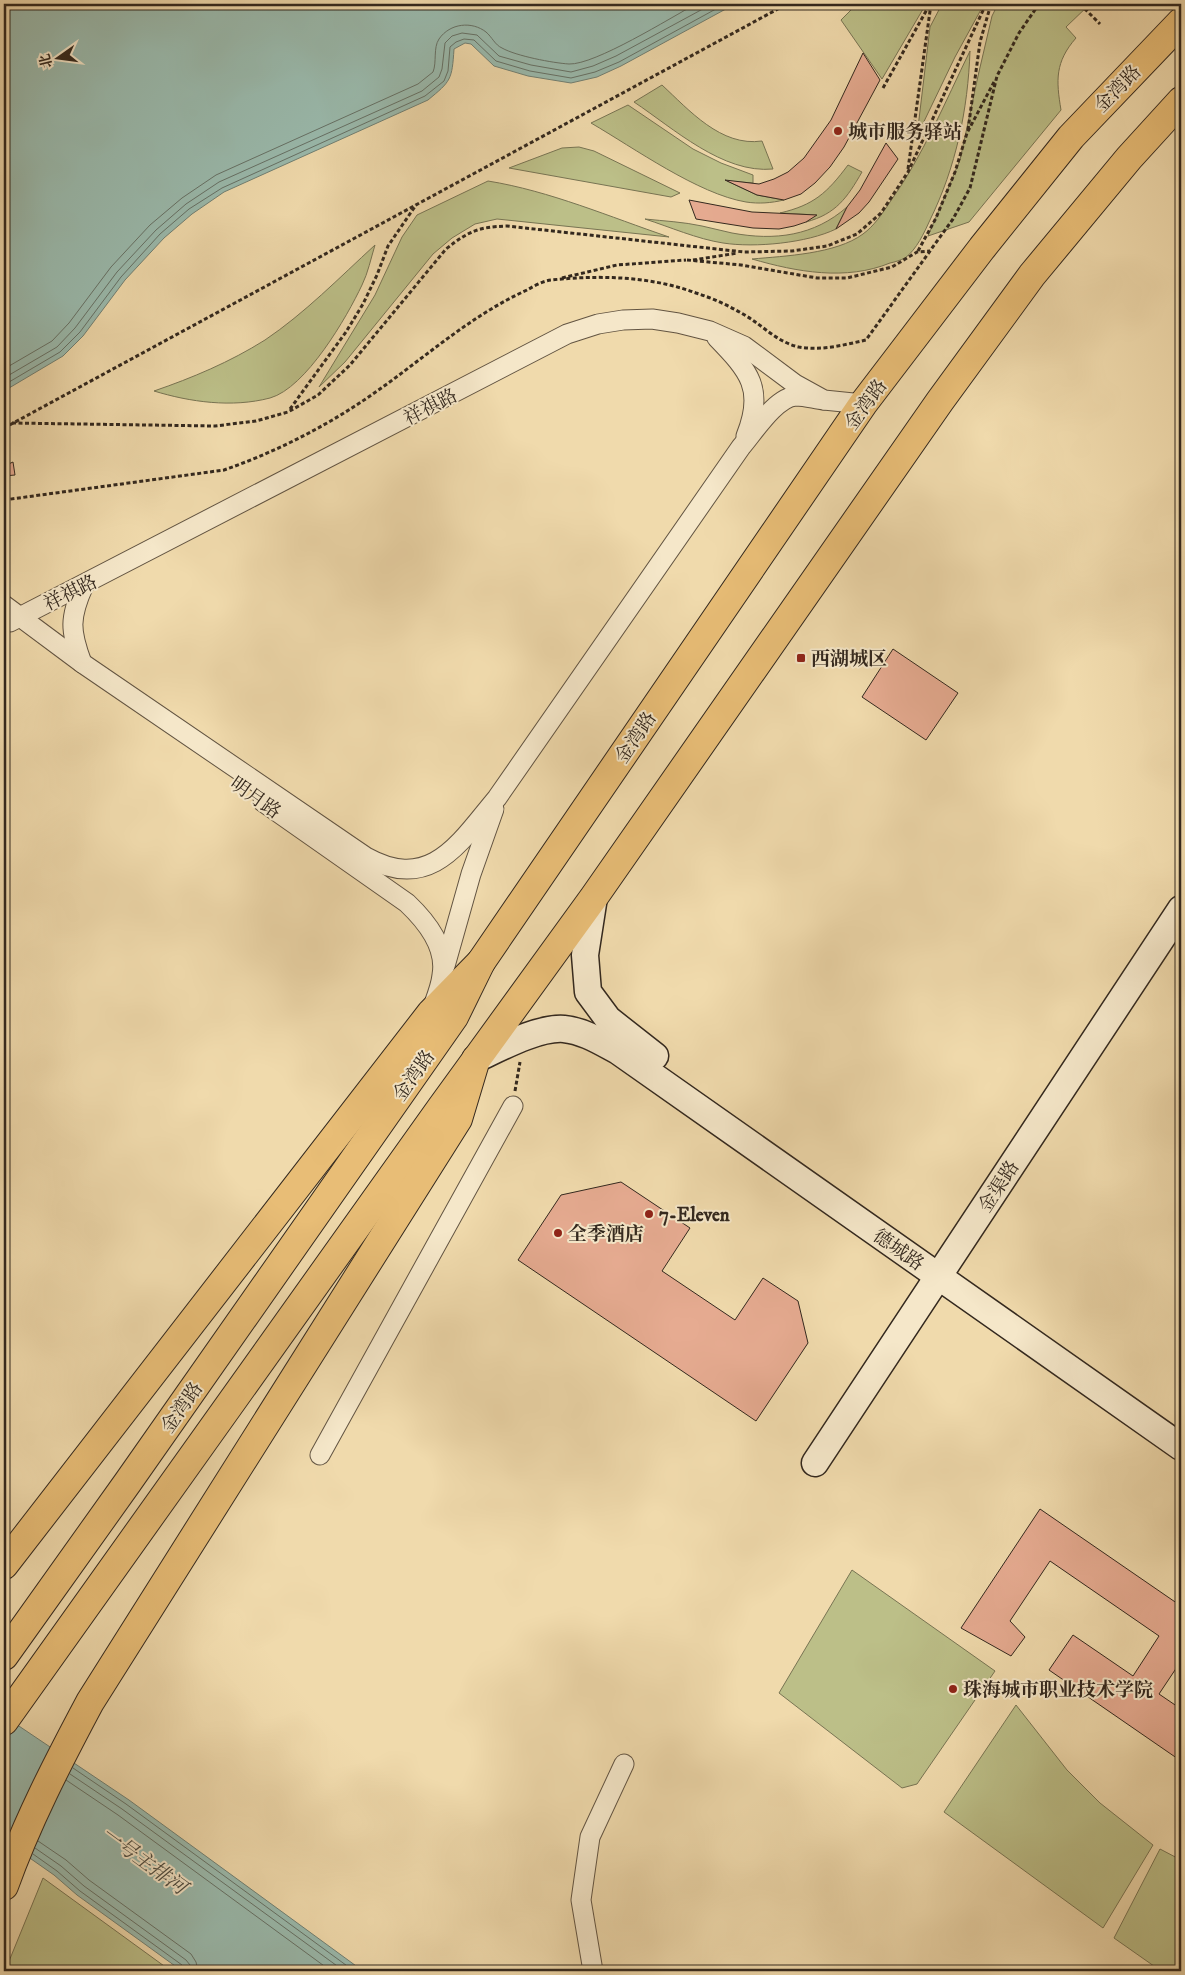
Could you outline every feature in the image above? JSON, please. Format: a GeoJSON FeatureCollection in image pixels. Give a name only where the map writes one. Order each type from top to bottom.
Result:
{"type":"FeatureCollection","features":[{"type":"Feature","properties":{"kind":"main road","name":"金湾路"},"geometry":{"type":"LineString","coordinates":[[4,1656],[454,1017],[480,962],[863,404],[982,248],[1070,137],[1181,22]]}},
{"type":"Feature","properties":{"kind":"main road","name":"金湾路"},"geometry":{"type":"LineString","coordinates":[[4,1721],[476,1059],[594,898],[946,393],[1032,275],[1129,158],[1181,101]]}},
{"type":"Feature","properties":{"kind":"main road"},"geometry":{"type":"LineString","coordinates":[[4,1565],[431,1013],[480,962]]}},
{"type":"Feature","properties":{"kind":"main road"},"geometry":{"type":"LineString","coordinates":[[4,1886],[15,1854],[41,1794],[90,1702],[458,1119],[476,1059]]}},
{"type":"Feature","properties":{"kind":"street","name":"祥祺路"},"geometry":{"type":"LineString","coordinates":[[9,616],[84,586],[567,334],[598,324],[623,320],[652,319],[710,331],[744,346],[795,384],[824,400],[863,404]]}},
{"type":"Feature","properties":{"kind":"street"},"geometry":{"type":"LineString","coordinates":[[710,331],[742,364],[751,382],[754,403],[751,424],[742,447]]}},
{"type":"Feature","properties":{"kind":"street"},"geometry":{"type":"LineString","coordinates":[[443,974],[471,874],[497,798],[742,447],[777,405],[786,399],[796,396],[824,400]]}},
{"type":"Feature","properties":{"kind":"street"},"geometry":{"type":"LineString","coordinates":[[82,664],[74,640],[72,620],[76,602],[84,586]]}},
{"type":"Feature","properties":{"kind":"street","name":"明月路"},"geometry":{"type":"LineString","coordinates":[[9,616],[382,866],[398,870],[420,868],[440,859],[456,847],[497,798]]}},
{"type":"Feature","properties":{"kind":"street","name":"明月路"},"geometry":{"type":"LineString","coordinates":[[9,616],[421,916],[432,931],[440,950],[443,974],[431,1013]]}},
{"type":"Feature","properties":{"kind":"street"},"geometry":{"type":"LineString","coordinates":[[594,898],[585,955],[588,992],[627,1047]]}},
{"type":"Feature","properties":{"kind":"street","name":"金渠路"},"geometry":{"type":"LineString","coordinates":[[815,1463],[1181,909]]}},
{"type":"Feature","properties":{"kind":"street"},"geometry":{"type":"LineString","coordinates":[[476,1059],[524,1038],[564,1029],[627,1047]]}},
{"type":"Feature","properties":{"kind":"street","name":"德城路"},"geometry":{"type":"LineString","coordinates":[[627,1047],[943,1270],[1181,1447]]}},
{"type":"Feature","properties":{"kind":"street"},"geometry":{"type":"LineString","coordinates":[[320,1455],[513,1106]]}},
{"type":"Feature","properties":{"kind":"street","name":"德城路"},"geometry":{"type":"LineString","coordinates":[[943,1270],[1181,1426]]}},
{"type":"Feature","properties":{"kind":"street"},"geometry":{"type":"LineString","coordinates":[[593,1971],[581,1900],[590,1838],[624,1764]]}},
{"type":"Feature","properties":{"kind":"path"},"geometry":{"type":"LineString","coordinates":[[4,428],[787,4]]}},
{"type":"Feature","properties":{"kind":"path"},"geometry":{"type":"LineString","coordinates":[[883,88],[931,4]]}},
{"type":"Feature","properties":{"kind":"path"},"geometry":{"type":"LineString","coordinates":[[908,172],[931,4]]}},
{"type":"Feature","properties":{"kind":"path"},"geometry":{"type":"LineString","coordinates":[[4,500],[224,470],[251,460],[320,426],[357,404],[468,324],[508,298],[551,280],[617,265],[686,260],[744,252],[792,251],[827,246],[857,234],[881,213],[908,172],[986,4]]}},
{"type":"Feature","properties":{"kind":"path"},"geometry":{"type":"LineString","coordinates":[[967,133],[980,42],[991,4]]}},
{"type":"Feature","properties":{"kind":"path"},"geometry":{"type":"LineString","coordinates":[[917,252],[936,218],[952,179],[967,133],[1018,33],[1039,4]]}},
{"type":"Feature","properties":{"kind":"path"},"geometry":{"type":"LineString","coordinates":[[1080,4],[1100,24]]}},
{"type":"Feature","properties":{"kind":"path"},"geometry":{"type":"LineString","coordinates":[[551,280],[629,278],[660,283],[694,292],[720,302],[750,318],[783,341],[800,347],[824,348],[866,340],[953,219],[970,188],[997,76]]}},
{"type":"Feature","properties":{"kind":"path"},"geometry":{"type":"LineString","coordinates":[[288,412],[346,332],[374,282],[388,246],[416,204]]}},
{"type":"Feature","properties":{"kind":"path"},"geometry":{"type":"LineString","coordinates":[[12,424],[215,426],[256,421],[288,412],[318,395],[350,365],[446,249],[465,234],[486,227],[507,226],[744,252]]}},
{"type":"Feature","properties":{"kind":"path"},"geometry":{"type":"LineString","coordinates":[[686,260],[741,265],[817,278],[847,278],[892,267],[917,252],[930,251]]}},
{"type":"Feature","properties":{"kind":"path"},"geometry":{"type":"LineString","coordinates":[[513,1106],[524,1038]]}},
{"type":"Feature","properties":{"kind":"green space"},"geometry":{"type":"Polygon","coordinates":[[[857,4],[926,4],[882,79],[841,20],[857,4]]]}},
{"type":"Feature","properties":{"kind":"green space"},"geometry":{"type":"Polygon","coordinates":[[[942,4],[984,4],[955,57],[917,136],[930,27],[942,4]]]}},
{"type":"Feature","properties":{"kind":"green space"},"geometry":{"type":"Polygon","coordinates":[[[998,4],[1090,4],[1066,27],[1076,38],[1064,55],[1059,72],[1058,89],[1061,110],[969,222],[928,236],[960,160],[992,16],[998,4]]]}},
{"type":"Feature","properties":{"kind":"green space"},"geometry":{"type":"Polygon","coordinates":[[[970,51],[967,94],[954,159],[928,225],[920,240],[905,258],[873,269],[839,273],[804,271],[752,259],[825,250],[852,241],[871,227],[878,220],[913,166],[970,51]]]}},
{"type":"Feature","properties":{"kind":"green space"},"geometry":{"type":"Polygon","coordinates":[[[662,85],[695,115],[719,133],[747,141],[762,141],[773,169],[754,169],[717,157],[682,136],[634,102],[662,85]]]}},
{"type":"Feature","properties":{"kind":"green space"},"geometry":{"type":"Polygon","coordinates":[[[628,105],[693,149],[721,163],[753,175],[753,183],[727,181],[757,195],[784,200],[765,203],[746,202],[708,190],[667,169],[591,123],[628,105]]]}},
{"type":"Feature","properties":{"kind":"green space"},"geometry":{"type":"Polygon","coordinates":[[[579,147],[594,151],[680,193],[671,197],[509,168],[562,148],[579,147]]]}},
{"type":"Feature","properties":{"kind":"green space"},"geometry":{"type":"Polygon","coordinates":[[[848,165],[862,172],[846,197],[833,210],[806,222],[816,215],[780,213],[811,202],[833,183],[848,165]]]}},
{"type":"Feature","properties":{"kind":"green space"},"geometry":{"type":"Polygon","coordinates":[[[488,181],[534,191],[580,205],[669,237],[497,219],[475,224],[452,238],[433,254],[345,362],[319,387],[375,295],[402,237],[417,215],[488,181]]]}},
{"type":"Feature","properties":{"kind":"green space"},"geometry":{"type":"Polygon","coordinates":[[[847,207],[836,229],[824,234],[796,241],[750,245],[713,241],[645,219],[688,224],[732,233],[779,236],[807,230],[834,217],[847,207]]]}},
{"type":"Feature","properties":{"kind":"green space"},"geometry":{"type":"Polygon","coordinates":[[[375,245],[364,280],[336,332],[311,366],[284,392],[256,401],[226,403],[197,401],[154,391],[211,369],[265,340],[308,307],[375,245]]]}},
{"type":"Feature","properties":{"kind":"green space"},"geometry":{"type":"Polygon","coordinates":[[[852,1570],[995,1671],[917,1784],[902,1788],[779,1693],[852,1570]]]}},
{"type":"Feature","properties":{"kind":"green space"},"geometry":{"type":"Polygon","coordinates":[[[1016,1705],[1067,1770],[1100,1803],[1153,1845],[1103,1928],[944,1812],[1016,1705]]]}},
{"type":"Feature","properties":{"kind":"green space"},"geometry":{"type":"Polygon","coordinates":[[[1160,1849],[1181,1860],[1181,1971],[1161,1971],[1114,1938],[1160,1849]]]}},
{"type":"Feature","properties":{"kind":"green space"},"geometry":{"type":"Polygon","coordinates":[[[43,1878],[171,1971],[5,1971],[43,1878]]]}},
{"type":"Feature","properties":{"kind":"water"},"geometry":{"type":"Polygon","coordinates":[[[4,4],[735,4],[621,66],[597,77],[571,83],[528,76],[494,66],[471,44],[465,43],[454,49],[451,74],[446,84],[428,100],[224,192],[192,214],[164,238],[125,280],[83,336],[63,356],[4,391],[4,4]]]}},
{"type":"Feature","properties":{"kind":"water","name":"一号主排河"},"geometry":{"type":"Polygon","coordinates":[[[4,1716],[129,1800],[363,1971],[182,1971],[4,1840],[4,1716]]]}},
{"type":"Feature","properties":{"kind":"building","name":"城市服务驿站"},"geometry":{"type":"Polygon","coordinates":[[[863,53],[880,80],[844,147],[830,167],[815,183],[801,194],[784,200],[757,195],[725,180],[759,184],[788,172],[804,158],[831,120],[863,53]]]}},
{"type":"Feature","properties":{"kind":"building"},"geometry":{"type":"Polygon","coordinates":[[[886,143],[898,159],[869,202],[859,213],[836,229],[847,207],[860,190],[886,143]]]}},
{"type":"Feature","properties":{"kind":"building"},"geometry":{"type":"Polygon","coordinates":[[[689,200],[752,212],[817,215],[806,222],[794,226],[779,229],[753,228],[696,219],[689,200]]]}},
{"type":"Feature","properties":{"kind":"building"},"geometry":{"type":"Polygon","coordinates":[[[13,462],[15,475],[4,476],[4,466],[13,462]]]}},
{"type":"Feature","properties":{"kind":"building"},"geometry":{"type":"Polygon","coordinates":[[[893,649],[958,693],[926,740],[862,697],[893,649]]]}},
{"type":"Feature","properties":{"kind":"building"},"geometry":{"type":"Polygon","coordinates":[[[621,1182],[690,1228],[662,1271],[735,1320],[763,1278],[798,1301],[808,1343],[756,1421],[518,1260],[561,1195],[621,1182]]]}},
{"type":"Feature","properties":{"kind":"building"},"geometry":{"type":"Polygon","coordinates":[[[1040,1509],[1181,1606],[1181,1661],[1159,1694],[1181,1709],[1181,1761],[1049,1670],[1073,1635],[1133,1676],[1159,1636],[1050,1561],[1010,1621],[1025,1637],[1011,1656],[961,1628],[1040,1509]]]}},
{"type":"Feature","properties":{"kind":"place","name":"城市服务驿站"},"geometry":{"type":"Point","coordinates":[838,131]}},
{"type":"Feature","properties":{"kind":"place","name":"西湖城区"},"geometry":{"type":"Point","coordinates":[801,658]}},
{"type":"Feature","properties":{"kind":"place","name":"7-Eleven"},"geometry":{"type":"Point","coordinates":[649,1214]}},
{"type":"Feature","properties":{"kind":"place","name":"全季酒店"},"geometry":{"type":"Point","coordinates":[558,1233]}},
{"type":"Feature","properties":{"kind":"place","name":"珠海城市职业技术学院"},"geometry":{"type":"Point","coordinates":[953,1689]}}]}
